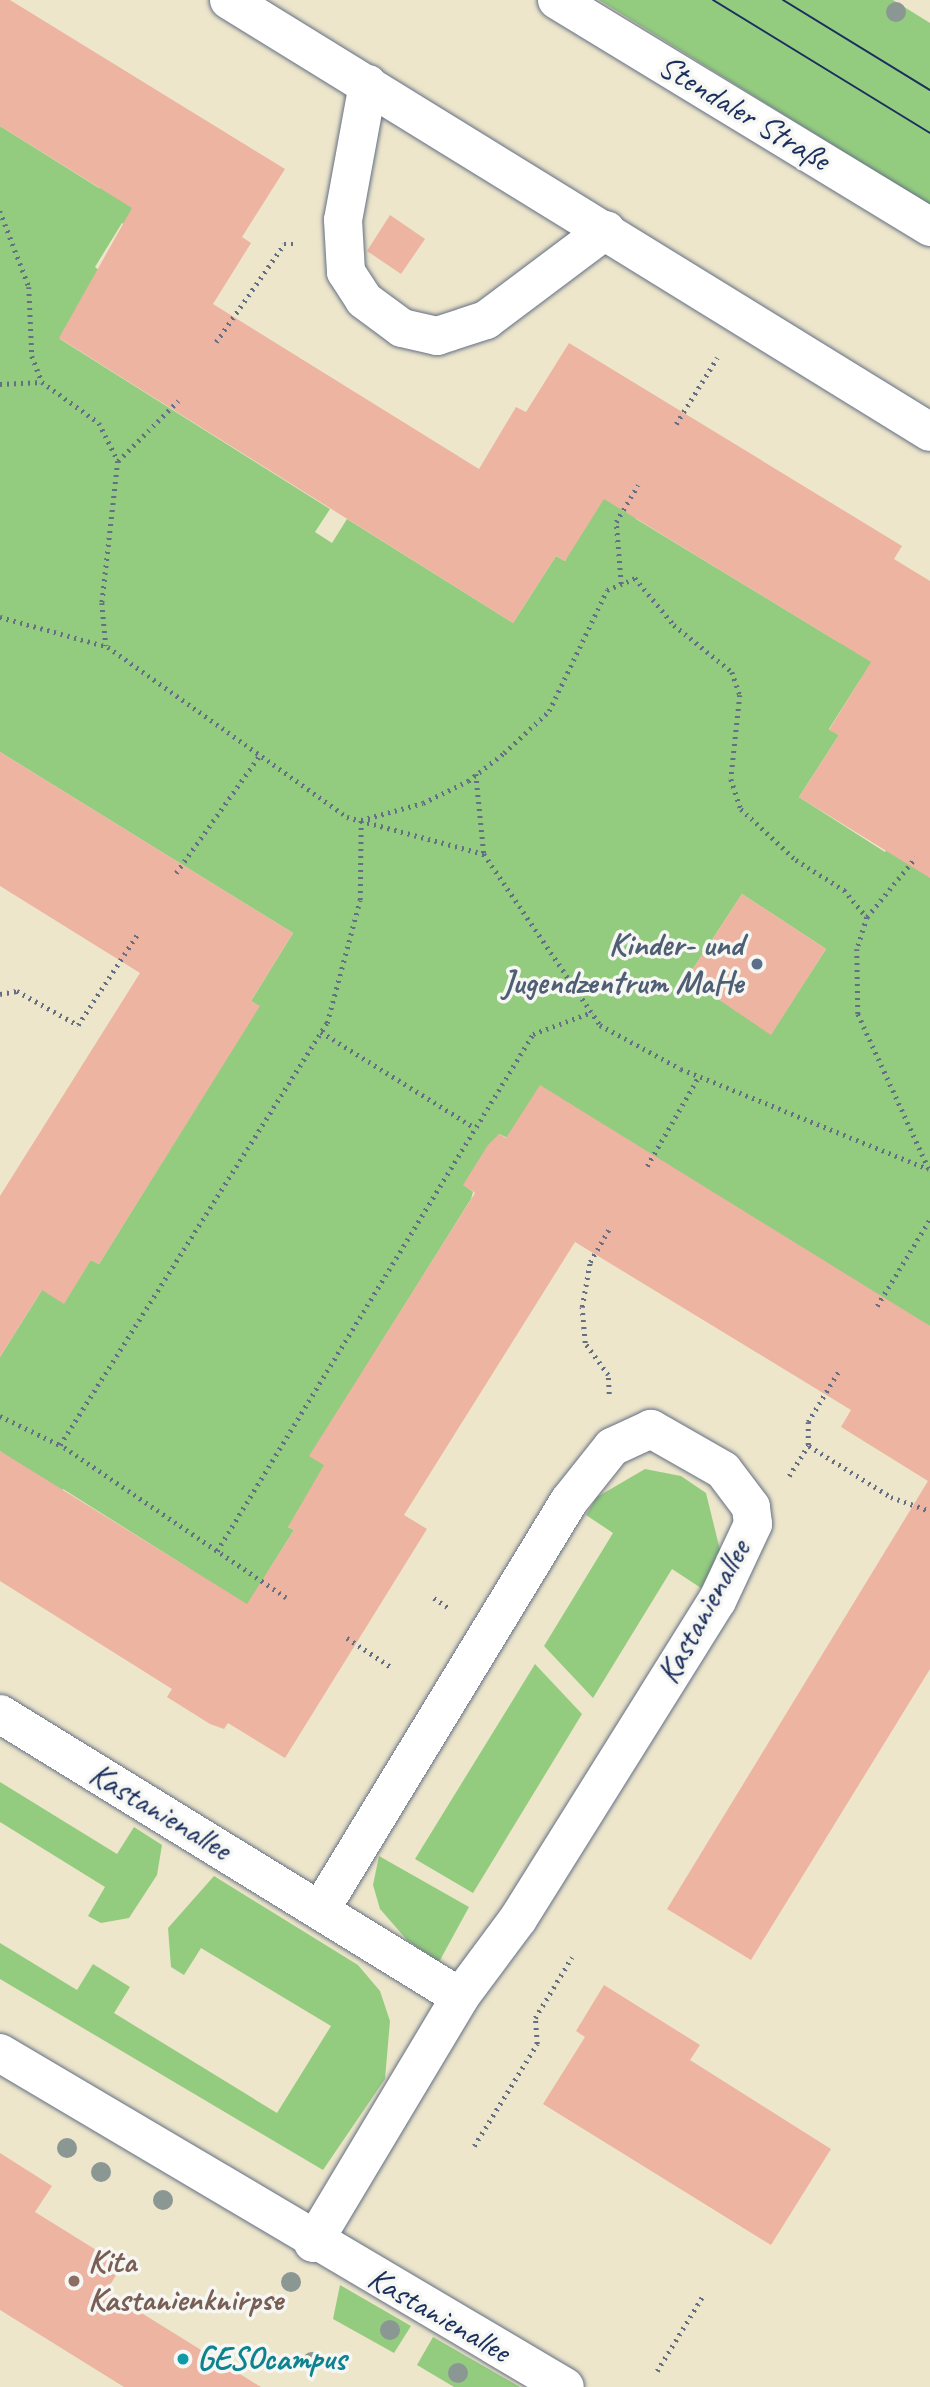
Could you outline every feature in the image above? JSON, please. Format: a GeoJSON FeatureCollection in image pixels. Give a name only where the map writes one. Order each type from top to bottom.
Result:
{"type":"FeatureCollection","features":[{"type":"Feature","properties":{"kind":"street"},"geometry":{"type":"LineString","coordinates":[[229,0],[930,432]]}},
{"type":"Feature","properties":{"kind":"street","name":"Stendaler Straße"},"geometry":{"type":"LineString","coordinates":[[557,0],[930,227]]}},
{"type":"Feature","properties":{"kind":"street"},"geometry":{"type":"LineString","coordinates":[[368,84],[343,220],[346,272],[364,300],[402,328],[437,336],[486,320],[606,230]]}},
{"type":"Feature","properties":{"kind":"street","name":"Kastanienallee"},"geometry":{"type":"LineString","coordinates":[[313,2243],[460,1997],[518,1919],[717,1601],[753,1524],[751,1507],[723,1470],[651,1429],[612,1447],[569,1501],[322,1908]]}},
{"type":"Feature","properties":{"kind":"street","name":"Kastanienallee"},"geometry":{"type":"LineString","coordinates":[[0,1714],[322,1908],[460,1997]]}},
{"type":"Feature","properties":{"kind":"street","name":"Kastanienallee"},"geometry":{"type":"LineString","coordinates":[[0,2053],[313,2243],[565,2387]]}},
{"type":"Feature","properties":{"kind":"path"},"geometry":{"type":"LineString","coordinates":[[0,211],[29,287],[32,356],[42,382],[99,423],[118,461],[102,603],[106,646]]}},
{"type":"Feature","properties":{"kind":"path"},"geometry":{"type":"LineString","coordinates":[[216,342],[284,244],[345,249]]}},
{"type":"Feature","properties":{"kind":"path"},"geometry":{"type":"LineString","coordinates":[[676,424],[743,316]]}},
{"type":"Feature","properties":{"kind":"path"},"geometry":{"type":"LineString","coordinates":[[0,384],[42,382]]}},
{"type":"Feature","properties":{"kind":"path"},"geometry":{"type":"LineString","coordinates":[[118,461],[178,401]]}},
{"type":"Feature","properties":{"kind":"path"},"geometry":{"type":"LineString","coordinates":[[621,584],[616,522],[638,485]]}},
{"type":"Feature","properties":{"kind":"path"},"geometry":{"type":"LineString","coordinates":[[361,820],[423,803],[476,774],[549,711],[607,590],[635,578],[674,625],[732,672],[740,695],[731,779],[741,809],[796,860],[844,890],[867,917]]}},
{"type":"Feature","properties":{"kind":"path"},"geometry":{"type":"LineString","coordinates":[[0,617],[106,646],[260,755],[361,820],[484,854]]}},
{"type":"Feature","properties":{"kind":"path"},"geometry":{"type":"LineString","coordinates":[[176,873],[260,755]]}},
{"type":"Feature","properties":{"kind":"path"},"geometry":{"type":"LineString","coordinates":[[476,774],[484,854],[600,1025],[699,1076],[930,1169]]}},
{"type":"Feature","properties":{"kind":"path"},"geometry":{"type":"LineString","coordinates":[[60,1446],[321,1032],[343,973],[360,900],[361,820]]}},
{"type":"Feature","properties":{"kind":"path"},"geometry":{"type":"LineString","coordinates":[[916,857],[867,917],[857,949],[858,1014],[930,1169]]}},
{"type":"Feature","properties":{"kind":"path"},"geometry":{"type":"LineString","coordinates":[[0,994],[17,991],[78,1025],[137,935]]}},
{"type":"Feature","properties":{"kind":"path"},"geometry":{"type":"LineString","coordinates":[[217,1551],[533,1034],[592,1012]]}},
{"type":"Feature","properties":{"kind":"path"},"geometry":{"type":"LineString","coordinates":[[321,1032],[475,1128]]}},
{"type":"Feature","properties":{"kind":"path"},"geometry":{"type":"LineString","coordinates":[[647,1166],[699,1076]]}},
{"type":"Feature","properties":{"kind":"path"},"geometry":{"type":"LineString","coordinates":[[877,1306],[930,1219]]}},
{"type":"Feature","properties":{"kind":"path"},"geometry":{"type":"LineString","coordinates":[[609,1228],[590,1262],[582,1307],[586,1343],[608,1375],[612,1447]]}},
{"type":"Feature","properties":{"kind":"path"},"geometry":{"type":"LineString","coordinates":[[788,1478],[808,1445],[808,1422],[840,1369]]}},
{"type":"Feature","properties":{"kind":"path"},"geometry":{"type":"LineString","coordinates":[[0,1416],[60,1446],[286,1598]]}},
{"type":"Feature","properties":{"kind":"path"},"geometry":{"type":"LineString","coordinates":[[808,1445],[891,1496],[930,1511]]}},
{"type":"Feature","properties":{"kind":"path"},"geometry":{"type":"LineString","coordinates":[[347,1638],[391,1667]]}},
{"type":"Feature","properties":{"kind":"path"},"geometry":{"type":"LineString","coordinates":[[474,2146],[537,2043],[535,2018],[572,1957]]}},
{"type":"Feature","properties":{"kind":"path"},"geometry":{"type":"LineString","coordinates":[[657,2371],[704,2294]]}},
{"type":"Feature","properties":{"kind":"green space"},"geometry":{"type":"Polygon","coordinates":[[[599,0],[893,0],[930,23],[930,205],[599,0]]]}},
{"type":"Feature","properties":{"kind":"green space"},"geometry":{"type":"Polygon","coordinates":[[[0,126],[99,188],[156,185],[130,227],[122,223],[95,267],[101,272],[60,339],[330,509],[315,532],[332,543],[347,519],[513,623],[556,556],[565,561],[611,468],[636,519],[840,643],[895,642],[860,680],[829,729],[839,735],[799,797],[885,852],[891,842],[930,878],[930,1326],[499,1134],[464,1185],[473,1192],[471,1199],[310,1456],[331,1469],[288,1527],[294,1530],[267,1573],[268,1627],[187,1567],[63,1489],[57,1497],[0,1451],[0,1357],[42,1290],[91,1260],[99,1264],[259,1006],[251,1001],[293,933],[0,752],[0,126]],[[742,894],[687,978],[771,1034],[826,949],[742,894]]]}},
{"type":"Feature","properties":{"kind":"green space"},"geometry":{"type":"Polygon","coordinates":[[[645,1469],[681,1476],[706,1493],[721,1554],[701,1588],[672,1569],[593,1698],[544,1646],[613,1533],[586,1515],[597,1497],[645,1469]]]}},
{"type":"Feature","properties":{"kind":"green space"},"geometry":{"type":"Polygon","coordinates":[[[535,1664],[582,1714],[473,1893],[415,1859],[535,1664]]]}},
{"type":"Feature","properties":{"kind":"green space"},"geometry":{"type":"Polygon","coordinates":[[[0,1782],[117,1854],[134,1827],[162,1845],[157,1875],[129,1918],[101,1923],[88,1916],[105,1887],[0,1822],[0,1782]]]}},
{"type":"Feature","properties":{"kind":"green space"},"geometry":{"type":"Polygon","coordinates":[[[379,1856],[469,1907],[439,1962],[407,1940],[380,1909],[373,1885],[379,1856]]]}},
{"type":"Feature","properties":{"kind":"green space"},"geometry":{"type":"Polygon","coordinates":[[[214,1876],[358,1965],[380,1991],[390,2021],[385,2079],[323,2170],[0,1979],[0,1943],[77,1990],[93,1964],[130,1987],[114,2013],[277,2113],[331,2026],[201,1948],[184,1975],[171,1967],[168,1928],[214,1876]]]}},
{"type":"Feature","properties":{"kind":"green space"},"geometry":{"type":"Polygon","coordinates":[[[340,2285],[411,2326],[394,2353],[333,2319],[340,2285]]]}},
{"type":"Feature","properties":{"kind":"green space"},"geometry":{"type":"Polygon","coordinates":[[[433,2337],[520,2387],[454,2387],[417,2365],[433,2337]]]}},
{"type":"Feature","properties":{"kind":"building"},"geometry":{"type":"Polygon","coordinates":[[[0,0],[10,0],[285,169],[242,237],[251,243],[213,304],[479,469],[516,407],[526,412],[569,343],[902,546],[894,559],[930,581],[930,878],[799,797],[839,735],[829,730],[871,662],[604,499],[565,561],[556,556],[513,623],[59,338],[132,208],[0,126],[0,0]]]}},
{"type":"Feature","properties":{"kind":"building"},"geometry":{"type":"Polygon","coordinates":[[[390,215],[425,239],[401,274],[367,251],[390,215]]]}},
{"type":"Feature","properties":{"kind":"building"},"geometry":{"type":"Polygon","coordinates":[[[0,752],[293,933],[251,1001],[260,1006],[99,1264],[91,1260],[64,1304],[42,1290],[0,1357],[0,1196],[140,973],[0,886],[0,752]]]}},
{"type":"Feature","properties":{"kind":"building","name":"Kinder- und Jugendzentrum MaHe"},"geometry":{"type":"Polygon","coordinates":[[[742,894],[826,949],[771,1035],[687,978],[742,894]]]}},
{"type":"Feature","properties":{"kind":"building"},"geometry":{"type":"Polygon","coordinates":[[[540,1085],[930,1326],[930,1669],[751,1960],[667,1909],[928,1481],[841,1427],[851,1410],[575,1242],[404,1515],[427,1529],[285,1758],[228,1723],[224,1729],[210,1724],[167,1697],[172,1689],[0,1581],[0,1451],[247,1604],[294,1530],[288,1527],[324,1465],[309,1456],[475,1193],[463,1185],[488,1145],[499,1134],[506,1138],[540,1085]]]}},
{"type":"Feature","properties":{"kind":"building"},"geometry":{"type":"Polygon","coordinates":[[[604,1985],[700,2045],[690,2060],[831,2149],[771,2245],[543,2104],[585,2037],[576,2031],[604,1985]]]}},
{"type":"Feature","properties":{"kind":"building"},"geometry":{"type":"Polygon","coordinates":[[[0,2153],[52,2186],[35,2212],[122,2266],[106,2291],[261,2387],[124,2387],[0,2310],[0,2153]]]}},
{"type":"Feature","properties":{"kind":"tram line"},"geometry":{"type":"LineString","coordinates":[[713,0],[930,133]]}},
{"type":"Feature","properties":{"kind":"tram line"},"geometry":{"type":"LineString","coordinates":[[783,0],[930,90]]}},
{"type":"Feature","properties":{"kind":"place","name":"Kinder- und Jugendzentrum MaHe"},"geometry":{"type":"Point","coordinates":[757,964]}},
{"type":"Feature","properties":{"kind":"place","name":"Kita Kastanienknirpse"},"geometry":{"type":"Point","coordinates":[74,2281]}},
{"type":"Feature","properties":{"kind":"place","name":"GESOcampus"},"geometry":{"type":"Point","coordinates":[183,2359]}}]}
